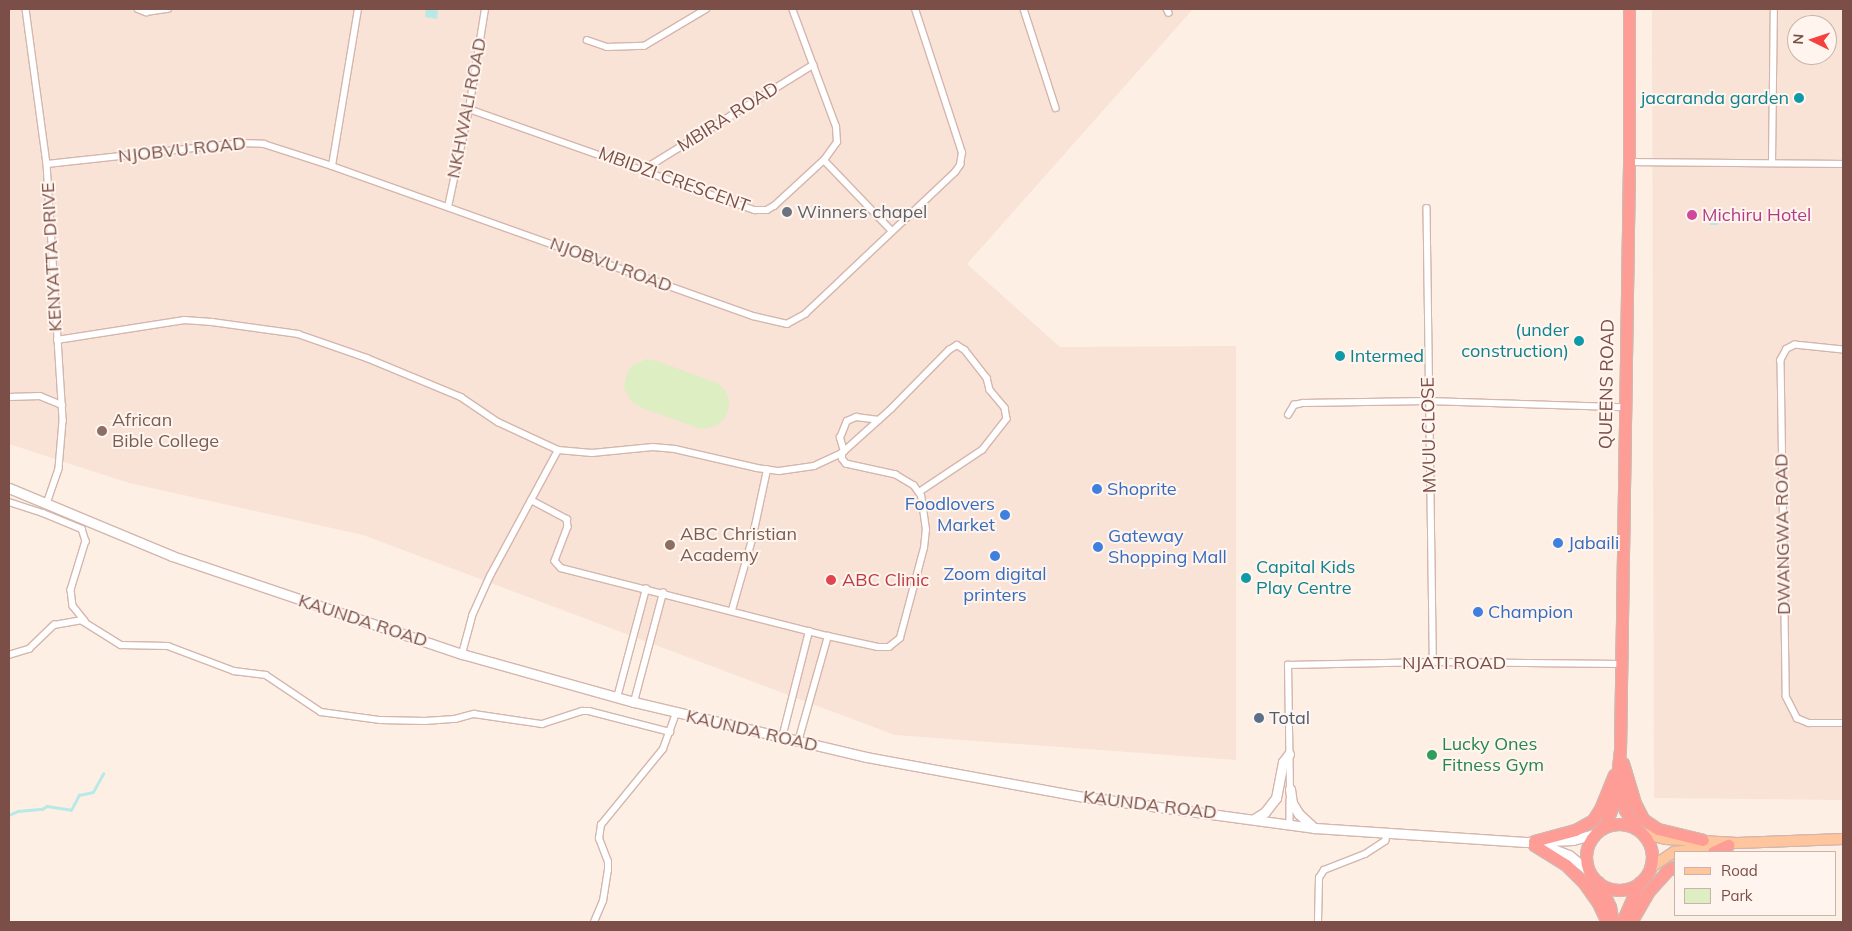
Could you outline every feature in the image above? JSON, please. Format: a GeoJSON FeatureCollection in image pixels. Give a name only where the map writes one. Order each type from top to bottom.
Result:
{"type":"FeatureCollection","features":[{"type":"Feature","properties":{"kind":"highway","name":"QUEENS ROAD"},"geometry":{"type":"LineString","coordinates":[[1620,762],[1629,162],[1629,9]]}},
{"type":"Feature","properties":{"kind":"highway"},"geometry":{"type":"LineString","coordinates":[[1613,922],[1610,907],[1594,876],[1587,851],[1590,841],[1600,830],[1614,804],[1620,762]]}},
{"type":"Feature","properties":{"kind":"highway"},"geometry":{"type":"LineString","coordinates":[[1620,762],[1625,810],[1651,849],[1650,868],[1639,883],[1622,922]]}},
{"type":"Feature","properties":{"kind":"highway"},"geometry":{"type":"LineString","coordinates":[[1620,762],[1643,819],[1658,829],[1702,840]]}},
{"type":"Feature","properties":{"kind":"highway"},"geometry":{"type":"LineString","coordinates":[[1531,842],[1575,830],[1593,820],[1600,809],[1620,762]]}},
{"type":"Feature","properties":{"kind":"highway"},"geometry":{"type":"LineString","coordinates":[[1600,830],[1614,824],[1626,824],[1639,831]]}},
{"type":"Feature","properties":{"kind":"highway"},"geometry":{"type":"LineString","coordinates":[[1531,842],[1566,865],[1584,883],[1598,903],[1607,922]]}},
{"type":"Feature","properties":{"kind":"highway"},"geometry":{"type":"LineString","coordinates":[[1715,851],[1732,844]]}},
{"type":"Feature","properties":{"kind":"highway"},"geometry":{"type":"LineString","coordinates":[[1631,922],[1648,892],[1668,870],[1674,867]]}},
{"type":"Feature","properties":{"kind":"highway"},"geometry":{"type":"LineString","coordinates":[[1594,876],[1606,887],[1618,890],[1629,888],[1639,883]]}},
{"type":"Feature","properties":{"kind":"main road","name":"KAUNDA ROAD"},"geometry":{"type":"LineString","coordinates":[[9,488],[114,534],[216,572],[462,654],[617,698],[798,742],[940,771],[1085,797],[1315,828],[1531,842],[1573,840],[1600,830]]}},
{"type":"Feature","properties":{"kind":"main road"},"geometry":{"type":"LineString","coordinates":[[1254,819],[1265,812],[1276,798],[1283,762],[1289,754]]}},
{"type":"Feature","properties":{"kind":"main road"},"geometry":{"type":"LineString","coordinates":[[1290,790],[1292,803],[1299,814],[1315,828]]}},
{"type":"Feature","properties":{"kind":"main road"},"geometry":{"type":"LineString","coordinates":[[1639,831],[1666,839],[1702,840],[1732,844]]}},
{"type":"Feature","properties":{"kind":"main road"},"geometry":{"type":"LineString","coordinates":[[1681,851],[1732,844],[1843,838]]}},
{"type":"Feature","properties":{"kind":"main road","name":"KAUNDA ROAD"},"geometry":{"type":"LineString","coordinates":[[1531,842],[1569,855],[1594,876]]}},
{"type":"Feature","properties":{"kind":"main road"},"geometry":{"type":"LineString","coordinates":[[1650,868],[1674,852]]}},
{"type":"Feature","properties":{"kind":"street","name":"KENYATTA DRIVE"},"geometry":{"type":"LineString","coordinates":[[26,9],[47,164],[56,340],[62,405],[61,460],[57,480],[46,504]]}},
{"type":"Feature","properties":{"kind":"street"},"geometry":{"type":"LineString","coordinates":[[138,9],[146,12],[168,9]]}},
{"type":"Feature","properties":{"kind":"street"},"geometry":{"type":"LineString","coordinates":[[332,166],[358,9]]}},
{"type":"Feature","properties":{"kind":"street","name":"NKHWALI ROAD"},"geometry":{"type":"LineString","coordinates":[[448,207],[485,9]]}},
{"type":"Feature","properties":{"kind":"street"},"geometry":{"type":"LineString","coordinates":[[587,40],[607,47],[644,46],[706,9]]}},
{"type":"Feature","properties":{"kind":"street","name":"MBIDZI CRESCENT"},"geometry":{"type":"LineString","coordinates":[[468,108],[760,210],[774,206],[824,160],[838,142],[837,132],[792,9]]}},
{"type":"Feature","properties":{"kind":"street","name":"NJOBVU ROAD"},"geometry":{"type":"LineString","coordinates":[[47,164],[249,143],[271,146],[753,316],[782,324],[792,322],[806,314],[955,172],[962,158],[915,9]]}},
{"type":"Feature","properties":{"kind":"street"},"geometry":{"type":"LineString","coordinates":[[1024,9],[1056,108]]}},
{"type":"Feature","properties":{"kind":"street"},"geometry":{"type":"LineString","coordinates":[[1772,162],[1774,9]]}},
{"type":"Feature","properties":{"kind":"street","name":"MBIRA ROAD"},"geometry":{"type":"LineString","coordinates":[[643,170],[813,65]]}},
{"type":"Feature","properties":{"kind":"street"},"geometry":{"type":"LineString","coordinates":[[824,160],[892,231]]}},
{"type":"Feature","properties":{"kind":"street"},"geometry":{"type":"LineString","coordinates":[[1629,162],[1843,164]]}},
{"type":"Feature","properties":{"kind":"street","name":"MVUU CLOSE"},"geometry":{"type":"LineString","coordinates":[[1427,208],[1428,401],[1433,662]]}},
{"type":"Feature","properties":{"kind":"street"},"geometry":{"type":"LineString","coordinates":[[56,340],[184,320],[298,334],[367,358],[461,397],[498,422],[558,450],[592,454],[653,447],[675,448],[767,470],[803,469],[843,452],[879,420],[948,350],[957,345],[965,350],[986,378],[990,390],[1005,408],[1007,415],[1006,423],[983,450],[920,492]]}},
{"type":"Feature","properties":{"kind":"street","name":"DWANGWA ROAD"},"geometry":{"type":"LineString","coordinates":[[1843,350],[1795,345],[1786,349],[1781,360],[1786,696],[1797,718],[1808,723],[1843,723]]}},
{"type":"Feature","properties":{"kind":"street"},"geometry":{"type":"LineString","coordinates":[[9,397],[40,396],[62,405]]}},
{"type":"Feature","properties":{"kind":"street"},"geometry":{"type":"LineString","coordinates":[[1288,415],[1294,406],[1303,403],[1428,401],[1624,407]]}},
{"type":"Feature","properties":{"kind":"street"},"geometry":{"type":"LineString","coordinates":[[531,500],[567,519],[568,527],[555,556],[558,567],[828,636],[878,648],[889,647],[898,641],[926,539],[920,492],[914,486],[896,475],[850,466],[844,462],[840,438],[847,421],[856,416],[879,420]]}},
{"type":"Feature","properties":{"kind":"street"},"geometry":{"type":"LineString","coordinates":[[462,654],[472,616],[490,576],[558,450]]}},
{"type":"Feature","properties":{"kind":"street"},"geometry":{"type":"LineString","coordinates":[[732,610],[752,540],[767,470]]}},
{"type":"Feature","properties":{"kind":"street"},"geometry":{"type":"LineString","coordinates":[[9,502],[43,513],[82,530],[86,541],[71,590],[73,606],[85,621],[121,645],[168,646],[234,671],[266,675],[322,712],[380,720],[425,721],[455,719],[474,714],[542,724],[588,711],[670,732]]}},
{"type":"Feature","properties":{"kind":"street"},"geometry":{"type":"LineString","coordinates":[[617,698],[646,590]]}},
{"type":"Feature","properties":{"kind":"street"},"geometry":{"type":"LineString","coordinates":[[634,702],[663,594]]}},
{"type":"Feature","properties":{"kind":"street"},"geometry":{"type":"LineString","coordinates":[[9,655],[30,649],[54,624],[85,621]]}},
{"type":"Feature","properties":{"kind":"street"},"geometry":{"type":"LineString","coordinates":[[782,738],[809,631]]}},
{"type":"Feature","properties":{"kind":"street"},"geometry":{"type":"LineString","coordinates":[[798,742],[828,636]]}},
{"type":"Feature","properties":{"kind":"street","name":"NJATI ROAD"},"geometry":{"type":"LineString","coordinates":[[1289,754],[1288,665],[1433,662],[1620,664]]}},
{"type":"Feature","properties":{"kind":"street"},"geometry":{"type":"LineString","coordinates":[[594,922],[603,901],[608,870],[608,862],[599,840],[601,826],[663,749],[676,712]]}},
{"type":"Feature","properties":{"kind":"street"},"geometry":{"type":"LineString","coordinates":[[1289,754],[1290,825]]}},
{"type":"Feature","properties":{"kind":"street"},"geometry":{"type":"LineString","coordinates":[[1318,922],[1319,878],[1324,870],[1365,854],[1385,841],[1387,834]]}},
{"type":"Feature","properties":{"kind":"shaded area"},"geometry":{"type":"Polygon","coordinates":[[[9,9],[1193,9],[967,264],[1060,347],[1236,346],[1236,760],[895,735],[363,535],[129,483],[9,444],[9,9]]]}},
{"type":"Feature","properties":{"kind":"shaded area"},"geometry":{"type":"Polygon","coordinates":[[[1652,9],[1843,9],[1843,800],[1654,798],[1652,9]]]}},
{"type":"Feature","properties":{"kind":"green space"},"geometry":{"type":"Polygon","coordinates":[[[647,359],[717,383],[725,390],[729,400],[728,410],[724,419],[716,426],[701,429],[640,407],[632,402],[624,388],[627,373],[633,365],[647,359]]]}},
{"type":"Feature","properties":{"kind":"water"},"geometry":{"type":"Polygon","coordinates":[[[426,9],[438,9],[437,19],[425,17],[426,9]]]}},
{"type":"Feature","properties":{"kind":"water"},"geometry":{"type":"Polygon","coordinates":[[[1712,207],[1719,208],[1718,225],[1710,225],[1712,207]]]}},
{"type":"Feature","properties":{"kind":"waterway"},"geometry":{"type":"LineString","coordinates":[[9,815],[18,811],[42,809],[47,806],[71,810],[79,795],[93,792],[103,774]]}},
{"type":"Feature","properties":{"kind":"place","name":"jacaranda garden"},"geometry":{"type":"Point","coordinates":[1799,98]}},
{"type":"Feature","properties":{"kind":"place","name":"Winners chapel"},"geometry":{"type":"Point","coordinates":[787,212]}},
{"type":"Feature","properties":{"kind":"place","name":"Michiru Hotel"},"geometry":{"type":"Point","coordinates":[1692,215]}},
{"type":"Feature","properties":{"kind":"place","name":"(under construction)"},"geometry":{"type":"Point","coordinates":[1579,341]}},
{"type":"Feature","properties":{"kind":"place","name":"Intermed"},"geometry":{"type":"Point","coordinates":[1340,356]}},
{"type":"Feature","properties":{"kind":"place","name":"African Bible College"},"geometry":{"type":"Point","coordinates":[102,431]}},
{"type":"Feature","properties":{"kind":"place","name":"Shoprite"},"geometry":{"type":"Point","coordinates":[1097,489]}},
{"type":"Feature","properties":{"kind":"place","name":"Foodlovers Market"},"geometry":{"type":"Point","coordinates":[1005,515]}},
{"type":"Feature","properties":{"kind":"place","name":"Jabaili"},"geometry":{"type":"Point","coordinates":[1558,543]}},
{"type":"Feature","properties":{"kind":"place","name":"ABC Christian Academy"},"geometry":{"type":"Point","coordinates":[670,545]}},
{"type":"Feature","properties":{"kind":"place","name":"Gateway Shopping Mall"},"geometry":{"type":"Point","coordinates":[1098,547]}},
{"type":"Feature","properties":{"kind":"place","name":"Zoom digital printers"},"geometry":{"type":"Point","coordinates":[995,556]}},
{"type":"Feature","properties":{"kind":"place","name":"Capital Kids Play Centre"},"geometry":{"type":"Point","coordinates":[1246,578]}},
{"type":"Feature","properties":{"kind":"place","name":"ABC Clinic"},"geometry":{"type":"Point","coordinates":[831,580]}},
{"type":"Feature","properties":{"kind":"place","name":"Champion"},"geometry":{"type":"Point","coordinates":[1478,612]}},
{"type":"Feature","properties":{"kind":"place","name":"Total"},"geometry":{"type":"Point","coordinates":[1259,718]}},
{"type":"Feature","properties":{"kind":"place","name":"Lucky Ones Fitness Gym"},"geometry":{"type":"Point","coordinates":[1432,755]}}]}
